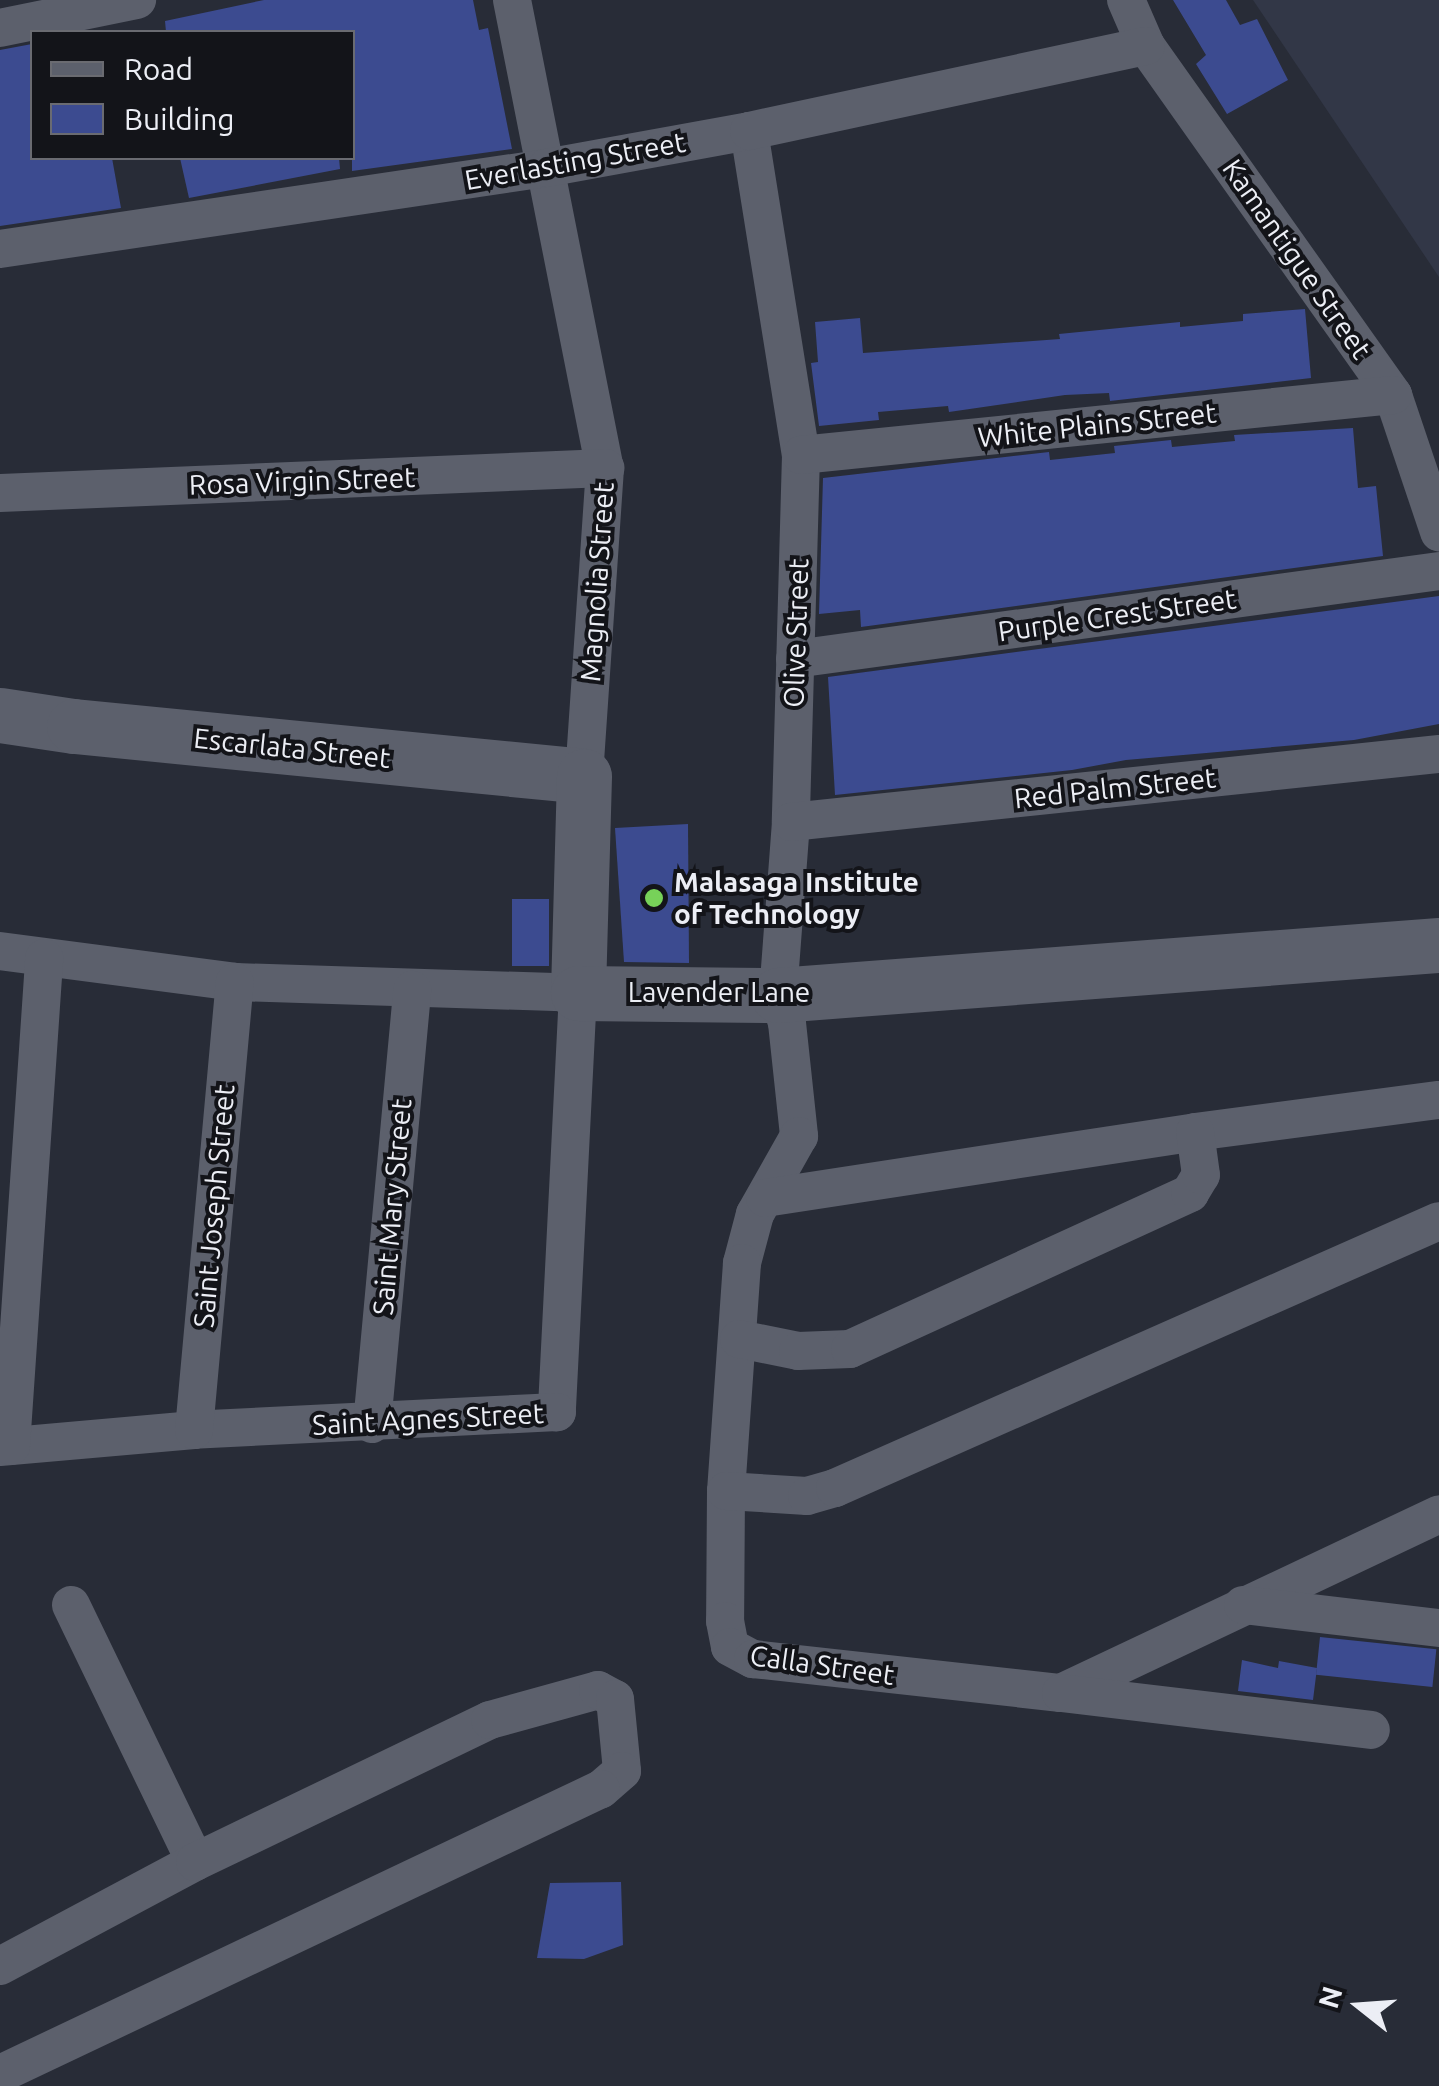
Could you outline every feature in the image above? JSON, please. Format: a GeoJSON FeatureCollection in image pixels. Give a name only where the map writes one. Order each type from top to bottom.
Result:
{"type":"FeatureCollection","features":[{"type":"Feature","properties":{"kind":"street"},"geometry":{"type":"LineString","coordinates":[[0,28],[137,0]]}},
{"type":"Feature","properties":{"kind":"street","name":"Magnolia Street"},"geometry":{"type":"LineString","coordinates":[[512,0],[604,468],[584,776],[578,992]]}},
{"type":"Feature","properties":{"kind":"street","name":"Kamantigue Street"},"geometry":{"type":"LineString","coordinates":[[1126,0],[1146,46],[1393,394],[1439,532]]}},
{"type":"Feature","properties":{"kind":"street","name":"Everlasting Street"},"geometry":{"type":"LineString","coordinates":[[0,249],[546,168],[749,131],[1146,46]]}},
{"type":"Feature","properties":{"kind":"street","name":"Olive Street"},"geometry":{"type":"LineString","coordinates":[[749,131],[801,455],[791,822],[778,996],[787,1023],[799,1136]]}},
{"type":"Feature","properties":{"kind":"street","name":"White Plains Street"},"geometry":{"type":"LineString","coordinates":[[801,455],[1393,394]]}},
{"type":"Feature","properties":{"kind":"street","name":"Rosa Virgin Street"},"geometry":{"type":"LineString","coordinates":[[0,493],[604,468]]}},
{"type":"Feature","properties":{"kind":"street","name":"Purple Crest Street"},"geometry":{"type":"LineString","coordinates":[[795,658],[1439,571]]}},
{"type":"Feature","properties":{"kind":"street","name":"Escarlata Street"},"geometry":{"type":"LineString","coordinates":[[0,715],[584,776]]}},
{"type":"Feature","properties":{"kind":"street","name":"Red Palm Street"},"geometry":{"type":"LineString","coordinates":[[791,822],[1439,754]]}},
{"type":"Feature","properties":{"kind":"street","name":"Lavender Lane"},"geometry":{"type":"LineString","coordinates":[[0,951],[235,982],[412,990],[778,996],[1439,945]]}},
{"type":"Feature","properties":{"kind":"street"},"geometry":{"type":"LineString","coordinates":[[6,1446],[44,958]]}},
{"type":"Feature","properties":{"kind":"street","name":"Saint Joseph Street"},"geometry":{"type":"LineString","coordinates":[[194,1430],[235,982]]}},
{"type":"Feature","properties":{"kind":"street","name":"Saint Mary Street"},"geometry":{"type":"LineString","coordinates":[[372,1424],[412,990]]}},
{"type":"Feature","properties":{"kind":"street","name":"Saint Agnes Street"},"geometry":{"type":"LineString","coordinates":[[6,1446],[194,1430],[557,1412],[578,992]]}},
{"type":"Feature","properties":{"kind":"street"},"geometry":{"type":"LineString","coordinates":[[765,1198],[1195,1132],[1439,1100]]}},
{"type":"Feature","properties":{"kind":"street"},"geometry":{"type":"LineString","coordinates":[[739,1339],[822,1352],[868,1341],[1190,1192],[1201,1175],[1195,1132]]}},
{"type":"Feature","properties":{"kind":"street","name":"Calla Street"},"geometry":{"type":"LineString","coordinates":[[799,1136],[747,1236],[726,1490],[725,1621],[730,1647],[738,1654],[1062,1693]]}},
{"type":"Feature","properties":{"kind":"street"},"geometry":{"type":"LineString","coordinates":[[726,1490],[807,1496],[835,1488],[1439,1221]]}},
{"type":"Feature","properties":{"kind":"street"},"geometry":{"type":"LineString","coordinates":[[1062,1693],[1241,1604],[1439,1514]]}},
{"type":"Feature","properties":{"kind":"street"},"geometry":{"type":"LineString","coordinates":[[1241,1604],[1439,1628]]}},
{"type":"Feature","properties":{"kind":"street"},"geometry":{"type":"LineString","coordinates":[[71,1605],[195,1862]]}},
{"type":"Feature","properties":{"kind":"street"},"geometry":{"type":"LineString","coordinates":[[0,1966],[195,1862],[490,1720],[598,1690],[615,1699],[622,1771],[601,1789],[0,2074]]}},
{"type":"Feature","properties":{"kind":"street"},"geometry":{"type":"LineString","coordinates":[[1062,1693],[1372,1730]]}},
{"type":"Feature","properties":{"kind":"shaded area"},"geometry":{"type":"Polygon","coordinates":[[[1253,0],[1439,0],[1439,277],[1253,0]]]}},
{"type":"Feature","properties":{"kind":"building"},"geometry":{"type":"Polygon","coordinates":[[[264,0],[473,0],[479,30],[488,28],[512,149],[352,171],[355,30],[166,30],[165,21],[264,0]]]}},
{"type":"Feature","properties":{"kind":"building"},"geometry":{"type":"Polygon","coordinates":[[[1173,0],[1226,0],[1240,25],[1257,19],[1288,80],[1227,114],[1196,64],[1206,55],[1173,0]]]}},
{"type":"Feature","properties":{"kind":"building"},"geometry":{"type":"Polygon","coordinates":[[[30,44],[30,160],[112,160],[121,208],[0,226],[0,50],[30,44]]]}},
{"type":"Feature","properties":{"kind":"building"},"geometry":{"type":"Polygon","coordinates":[[[180,160],[339,160],[340,169],[189,198],[180,160]]]}},
{"type":"Feature","properties":{"kind":"building"},"geometry":{"type":"Polygon","coordinates":[[[1305,309],[1311,378],[1110,401],[1109,393],[1065,395],[949,412],[948,406],[878,412],[879,420],[819,426],[811,363],[818,362],[815,322],[860,318],[863,353],[1060,339],[1059,334],[1180,322],[1180,327],[1243,321],[1243,314],[1305,309]]]}},
{"type":"Feature","properties":{"kind":"building"},"geometry":{"type":"Polygon","coordinates":[[[1353,428],[1358,488],[1376,486],[1383,556],[861,627],[860,610],[819,614],[823,478],[1049,452],[1050,460],[1115,453],[1114,446],[1171,440],[1172,447],[1235,441],[1234,435],[1353,428]]]}},
{"type":"Feature","properties":{"kind":"building"},"geometry":{"type":"Polygon","coordinates":[[[1439,596],[1439,724],[1354,740],[1126,760],[1072,770],[835,795],[828,677],[1439,596]]]}},
{"type":"Feature","properties":{"kind":"building","name":"Malasaga Institute of Technology"},"geometry":{"type":"Polygon","coordinates":[[[688,824],[689,963],[624,962],[615,828],[688,824]]]}},
{"type":"Feature","properties":{"kind":"building"},"geometry":{"type":"Polygon","coordinates":[[[512,899],[549,899],[549,966],[512,966],[512,899]]]}},
{"type":"Feature","properties":{"kind":"building"},"geometry":{"type":"Polygon","coordinates":[[[1320,1637],[1436,1649],[1432,1687],[1316,1675],[1320,1637]]]}},
{"type":"Feature","properties":{"kind":"building"},"geometry":{"type":"Polygon","coordinates":[[[1242,1660],[1278,1668],[1279,1661],[1317,1668],[1313,1700],[1238,1691],[1242,1660]]]}},
{"type":"Feature","properties":{"kind":"building"},"geometry":{"type":"Polygon","coordinates":[[[621,1882],[623,1945],[584,1959],[537,1958],[550,1883],[621,1882]]]}},
{"type":"Feature","properties":{"kind":"place","name":"Malasaga Institute of Technology"},"geometry":{"type":"Point","coordinates":[654,898]}}]}
